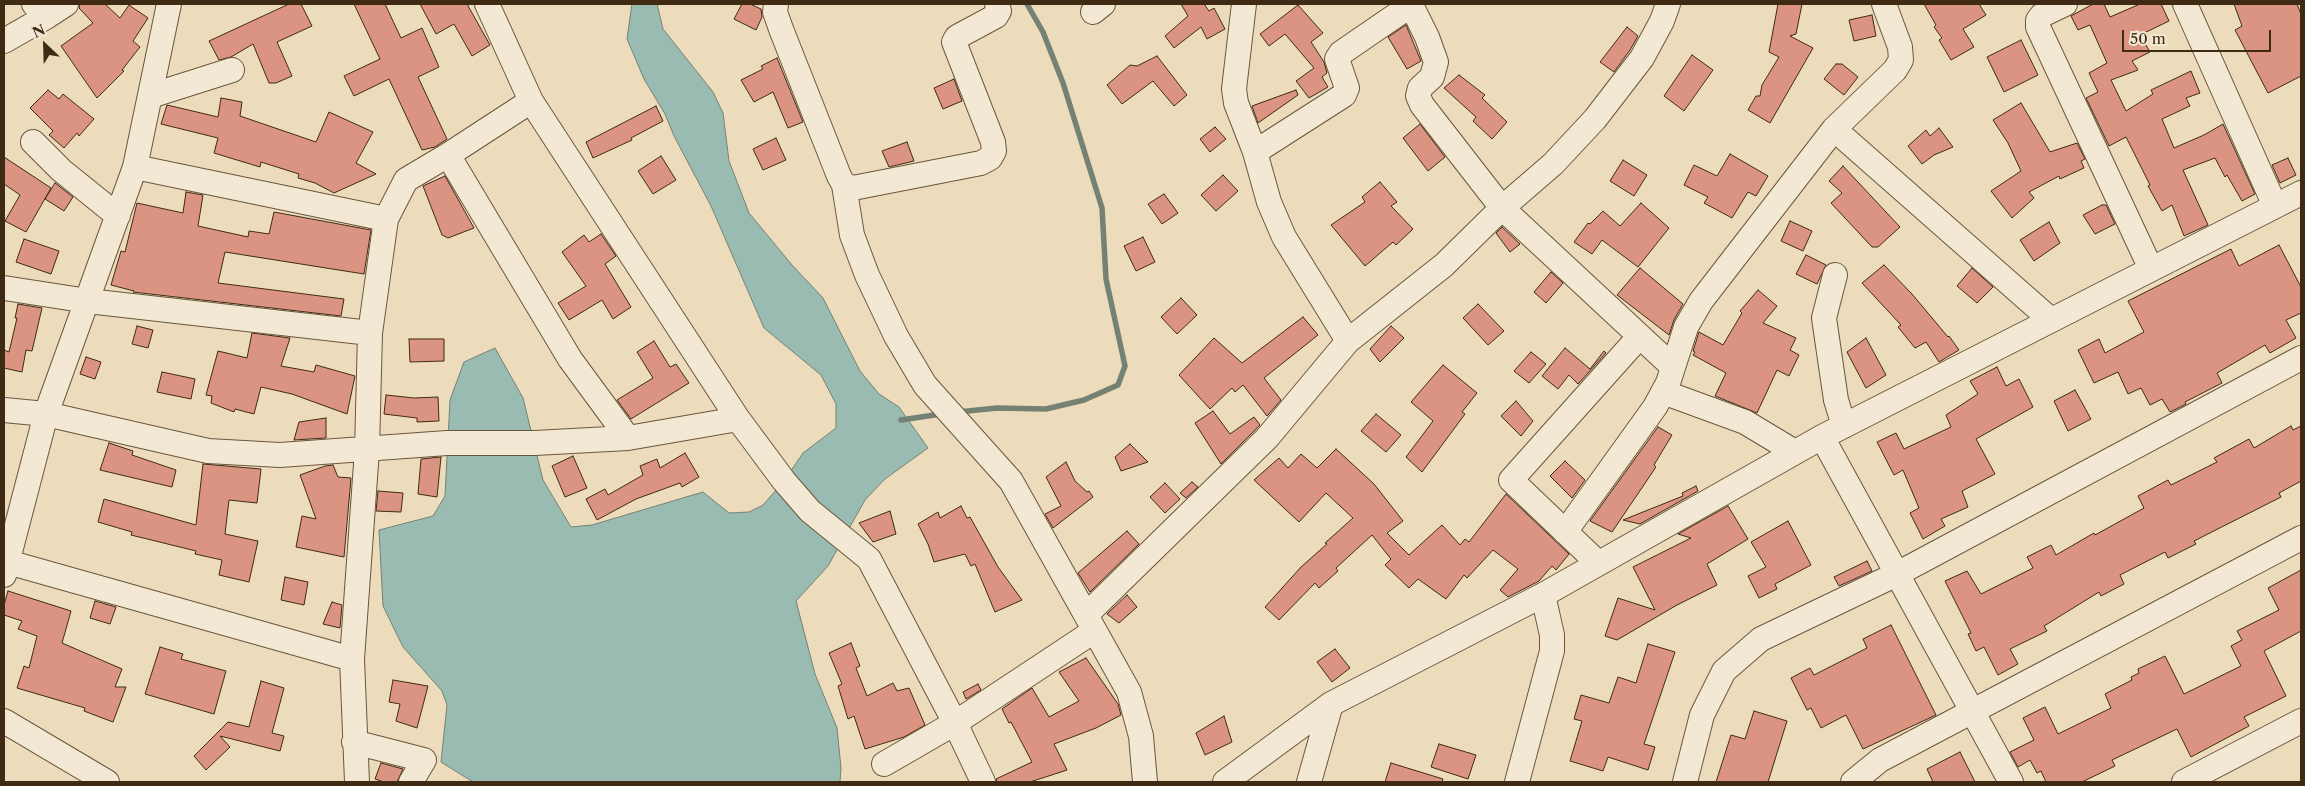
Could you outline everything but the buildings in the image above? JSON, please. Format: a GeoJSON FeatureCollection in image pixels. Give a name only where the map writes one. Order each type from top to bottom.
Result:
{"type":"FeatureCollection","features":[{"type":"Feature","properties":{"kind":"street"},"geometry":{"type":"LineString","coordinates":[[4,41],[40,10],[66,4]]}},
{"type":"Feature","properties":{"kind":"street"},"geometry":{"type":"LineString","coordinates":[[169,4],[135,167],[46,414],[5,566],[352,658]]}},
{"type":"Feature","properties":{"kind":"street"},"geometry":{"type":"LineString","coordinates":[[487,4],[531,101],[738,419],[784,482],[810,511],[869,559],[955,723],[983,782]]}},
{"type":"Feature","properties":{"kind":"street"},"geometry":{"type":"LineString","coordinates":[[776,4],[775,12],[781,29],[838,176],[844,184],[852,234],[867,274],[896,336],[925,385],[1011,482],[1129,692],[1141,736],[1144,782]]}},
{"type":"Feature","properties":{"kind":"street"},"geometry":{"type":"LineString","coordinates":[[844,184],[853,188],[981,163],[990,158],[994,151],[993,142],[954,42],[957,37],[996,16],[999,11],[997,4]]}},
{"type":"Feature","properties":{"kind":"street"},"geometry":{"type":"LineString","coordinates":[[1244,4],[1234,89],[1236,103],[1255,152],[1269,202],[1284,237],[1348,341]]}},
{"type":"Feature","properties":{"kind":"street"},"geometry":{"type":"LineString","coordinates":[[1255,152],[1344,95],[1347,88],[1337,59],[1341,53],[1411,4],[1427,37],[1436,62],[1432,77],[1420,88],[1418,96],[1422,105],[1502,208],[1673,367]]}},
{"type":"Feature","properties":{"kind":"street"},"geometry":{"type":"LineString","coordinates":[[884,764],[955,723],[1090,623],[1267,438],[1348,341],[1444,265],[1502,208],[1554,164],[1596,119],[1642,58],[1662,21],[1668,4]]}},
{"type":"Feature","properties":{"kind":"street"},"geometry":{"type":"LineString","coordinates":[[1564,532],[1638,433],[1664,392],[1686,327],[1701,301],[1834,129],[1895,70],[1901,60],[1900,47],[1884,4]]}},
{"type":"Feature","properties":{"kind":"street"},"geometry":{"type":"LineString","coordinates":[[2065,4],[2042,15],[2038,20],[2038,27],[2151,269]]}},
{"type":"Feature","properties":{"kind":"street"},"geometry":{"type":"LineString","coordinates":[[2185,4],[2275,206]]}},
{"type":"Feature","properties":{"kind":"street"},"geometry":{"type":"LineString","coordinates":[[150,96],[232,70]]}},
{"type":"Feature","properties":{"kind":"street"},"geometry":{"type":"LineString","coordinates":[[357,782],[352,658],[367,450],[370,333],[386,219],[406,180],[448,156],[531,101]]}},
{"type":"Feature","properties":{"kind":"street"},"geometry":{"type":"LineString","coordinates":[[1834,129],[2051,320]]}},
{"type":"Feature","properties":{"kind":"street"},"geometry":{"type":"LineString","coordinates":[[33,142],[61,170],[118,216]]}},
{"type":"Feature","properties":{"kind":"street"},"geometry":{"type":"LineString","coordinates":[[448,156],[570,359],[628,438]]}},
{"type":"Feature","properties":{"kind":"street"},"geometry":{"type":"LineString","coordinates":[[135,167],[386,219]]}},
{"type":"Feature","properties":{"kind":"street"},"geometry":{"type":"LineString","coordinates":[[1225,782],[1331,704],[1544,596],[1598,563],[1822,437],[2275,206],[2300,197]]}},
{"type":"Feature","properties":{"kind":"street"},"geometry":{"type":"LineString","coordinates":[[1835,275],[1824,318],[1836,400],[1844,426]]}},
{"type":"Feature","properties":{"kind":"street"},"geometry":{"type":"LineString","coordinates":[[4,288],[88,301],[370,333]]}},
{"type":"Feature","properties":{"kind":"street"},"geometry":{"type":"LineString","coordinates":[[1598,563],[1511,480],[1639,337]]}},
{"type":"Feature","properties":{"kind":"street"},"geometry":{"type":"LineString","coordinates":[[1685,782],[1702,715],[1724,671],[1761,639],[1897,574],[2301,358]]}},
{"type":"Feature","properties":{"kind":"street"},"geometry":{"type":"LineString","coordinates":[[1664,392],[1744,422],[1795,452]]}},
{"type":"Feature","properties":{"kind":"street"},"geometry":{"type":"LineString","coordinates":[[4,410],[46,414],[208,451],[280,455],[447,443],[535,443],[628,438],[738,419]]}},
{"type":"Feature","properties":{"kind":"street"},"geometry":{"type":"LineString","coordinates":[[1822,437],[2011,782]]}},
{"type":"Feature","properties":{"kind":"street"},"geometry":{"type":"LineString","coordinates":[[1853,782],[1880,760],[2301,538]]}},
{"type":"Feature","properties":{"kind":"street"},"geometry":{"type":"LineString","coordinates":[[1517,782],[1552,651],[1552,635],[1544,596]]}},
{"type":"Feature","properties":{"kind":"street"},"geometry":{"type":"LineString","coordinates":[[1309,782],[1331,704]]}},
{"type":"Feature","properties":{"kind":"street"},"geometry":{"type":"LineString","coordinates":[[4,720],[107,782]]}},
{"type":"Feature","properties":{"kind":"street"},"geometry":{"type":"LineString","coordinates":[[2184,782],[2301,721]]}},
{"type":"Feature","properties":{"kind":"street"},"geometry":{"type":"LineString","coordinates":[[354,742],[424,760],[411,782]]}},
{"type":"Feature","properties":{"kind":"water"},"geometry":{"type":"Polygon","coordinates":[[[632,4],[657,4],[663,29],[713,92],[723,113],[729,161],[749,213],[792,265],[823,298],[860,371],[879,394],[899,407],[928,448],[885,479],[865,500],[828,566],[796,601],[815,674],[837,728],[841,768],[840,782],[473,782],[441,762],[447,705],[442,691],[403,647],[383,606],[379,530],[433,516],[445,496],[450,400],[464,362],[495,348],[523,398],[543,480],[571,527],[592,525],[703,492],[729,513],[749,512],[763,505],[784,481],[803,453],[836,428],[836,404],[821,375],[764,328],[711,206],[674,136],[665,114],[644,79],[627,39],[632,4]]]}},
{"type":"Feature","properties":{"kind":"waterway"},"geometry":{"type":"LineString","coordinates":[[958,412],[997,408],[1046,409],[1084,400],[1118,385],[1125,366],[1106,279],[1102,208],[1063,83],[1043,32],[1027,4]]}},
{"type":"Feature","properties":{"kind":"waterway"},"geometry":{"type":"LineString","coordinates":[[901,420],[941,414]]}}]}
